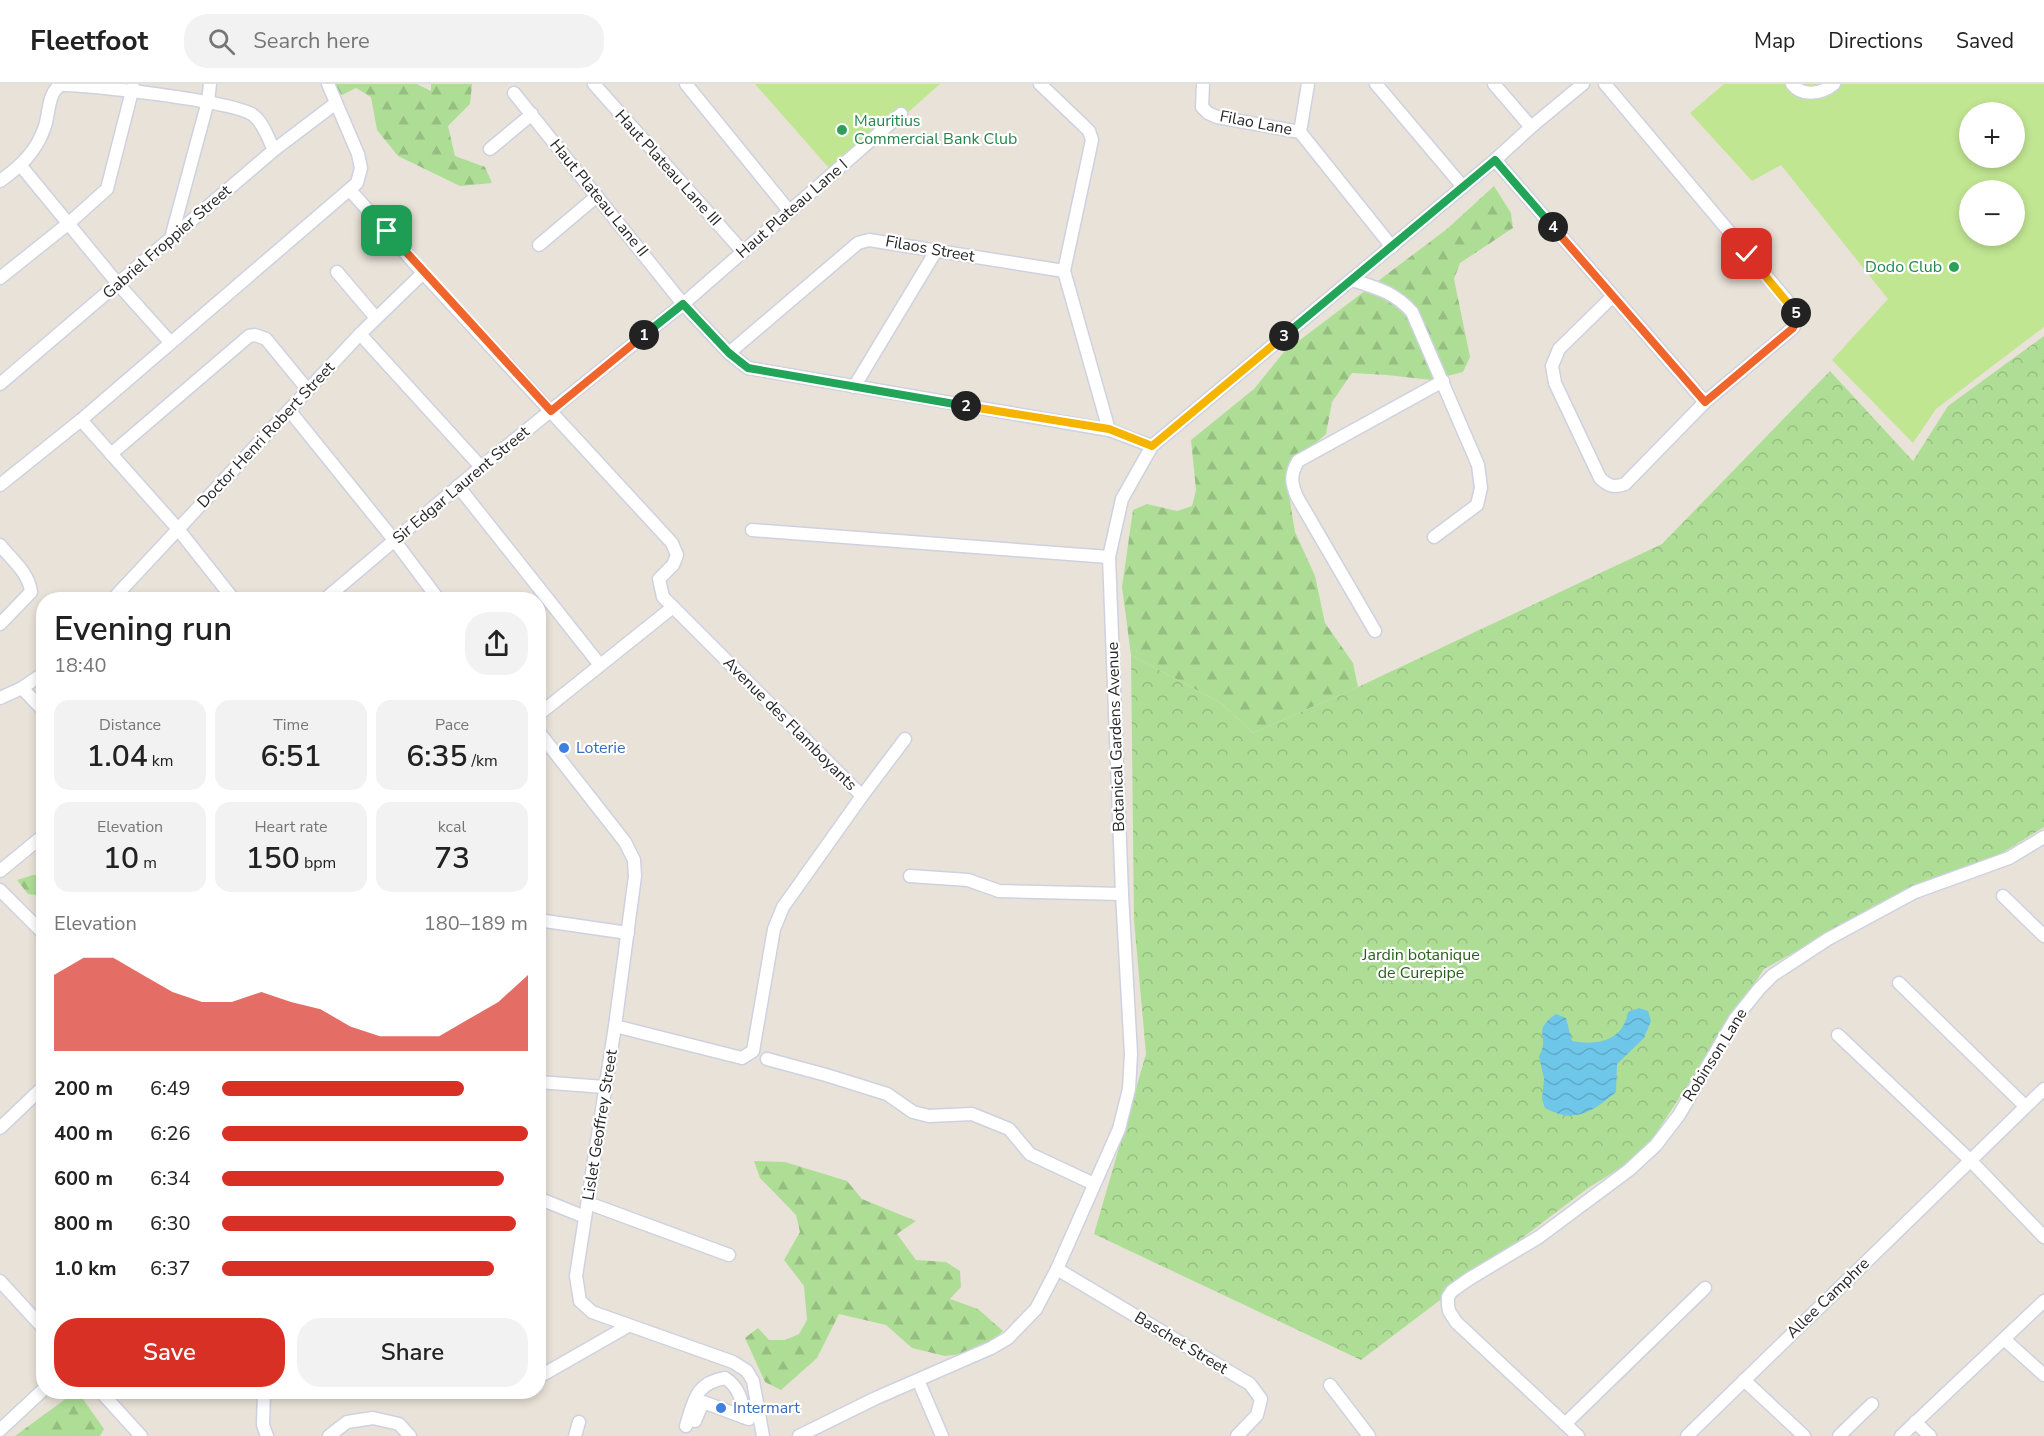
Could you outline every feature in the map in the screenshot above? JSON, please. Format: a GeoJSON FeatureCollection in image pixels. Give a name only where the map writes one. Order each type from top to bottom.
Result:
{"type":"FeatureCollection","features":[{"type":"Feature","properties":{"kind":"street"},"geometry":{"type":"LineString","coordinates":[[0,181],[21,166],[41,140],[52,92],[60,86],[71,84],[133,87],[208,101],[251,113],[260,120],[274,150]]}},
{"type":"Feature","properties":{"kind":"street"},"geometry":{"type":"LineString","coordinates":[[170,240],[208,101],[210,84]]}},
{"type":"Feature","properties":{"kind":"street"},"geometry":{"type":"LineString","coordinates":[[0,485],[81,420],[357,183],[361,168],[358,154],[328,84]]}},
{"type":"Feature","properties":{"kind":"street","name":"Haut Plateau Lane III"},"geometry":{"type":"LineString","coordinates":[[594,84],[743,252]]}},
{"type":"Feature","properties":{"kind":"street"},"geometry":{"type":"LineString","coordinates":[[686,84],[790,212]]}},
{"type":"Feature","properties":{"kind":"street"},"geometry":{"type":"LineString","coordinates":[[1040,84],[1089,131],[1092,140],[1064,271],[1109,429]]}},
{"type":"Feature","properties":{"kind":"street","name":"Filao Lane"},"geometry":{"type":"LineString","coordinates":[[1203,84],[1202,107],[1208,113],[1217,117],[1300,132]]}},
{"type":"Feature","properties":{"kind":"street"},"geometry":{"type":"LineString","coordinates":[[1308,84],[1300,132],[1392,247]]}},
{"type":"Feature","properties":{"kind":"street"},"geometry":{"type":"LineString","coordinates":[[1376,84],[1463,187]]}},
{"type":"Feature","properties":{"kind":"street"},"geometry":{"type":"LineString","coordinates":[[1494,84],[1531,127]]}},
{"type":"Feature","properties":{"kind":"street","name":"Botanical Gardens Avenue"},"geometry":{"type":"LineString","coordinates":[[799,1436],[1008,1338],[1036,1309],[1057,1269],[1119,1129],[1129,1089],[1131,1054],[1122,894],[1109,557],[1122,499],[1152,446],[1392,247],[1582,84]]}},
{"type":"Feature","properties":{"kind":"street"},"geometry":{"type":"LineString","coordinates":[[1605,84],[1795,310],[1797,319],[1793,328],[1705,402],[1625,484],[1617,487],[1606,485],[1600,478],[1555,383],[1552,366],[1559,349],[1614,296]]}},
{"type":"Feature","properties":{"kind":"street"},"geometry":{"type":"LineString","coordinates":[[1792,84],[1806,93],[1827,90],[1834,84]]}},
{"type":"Feature","properties":{"kind":"street"},"geometry":{"type":"LineString","coordinates":[[0,278],[69,224],[106,189],[133,87]]}},
{"type":"Feature","properties":{"kind":"street","name":"Haut Plateau Lane II"},"geometry":{"type":"LineString","coordinates":[[514,93],[683,304],[729,353],[748,368],[1109,429],[1152,446]]}},
{"type":"Feature","properties":{"kind":"street","name":"Gabriel Froppier Street"},"geometry":{"type":"LineString","coordinates":[[0,384],[274,150],[336,103]]}},
{"type":"Feature","properties":{"kind":"street"},"geometry":{"type":"LineString","coordinates":[[490,149],[532,114]]}},
{"type":"Feature","properties":{"kind":"street","name":"Haut Plateau Lane I"},"geometry":{"type":"LineString","coordinates":[[683,304],[901,114]]}},
{"type":"Feature","properties":{"kind":"street"},"geometry":{"type":"LineString","coordinates":[[1495,160],[1705,402]]}},
{"type":"Feature","properties":{"kind":"street"},"geometry":{"type":"LineString","coordinates":[[21,166],[118,284],[170,342]]}},
{"type":"Feature","properties":{"kind":"street"},"geometry":{"type":"LineString","coordinates":[[350,190],[423,273],[551,411]]}},
{"type":"Feature","properties":{"kind":"street"},"geometry":{"type":"LineString","coordinates":[[539,245],[597,196]]}},
{"type":"Feature","properties":{"kind":"street","name":"Filaos Street"},"geometry":{"type":"LineString","coordinates":[[729,353],[858,243],[869,240],[881,240],[1064,271]]}},
{"type":"Feature","properties":{"kind":"street"},"geometry":{"type":"LineString","coordinates":[[855,387],[936,251]]}},
{"type":"Feature","properties":{"kind":"street"},"geometry":{"type":"LineString","coordinates":[[337,272],[376,318]]}},
{"type":"Feature","properties":{"kind":"street","name":"Doctor Henri Robert Street"},"geometry":{"type":"LineString","coordinates":[[120,592],[307,389],[423,273]]}},
{"type":"Feature","properties":{"kind":"street"},"geometry":{"type":"LineString","coordinates":[[1352,280],[1390,293],[1412,312],[1478,465],[1481,488],[1477,505],[1434,537]]}},
{"type":"Feature","properties":{"kind":"street","name":"Sir Edgar Laurent Street"},"geometry":{"type":"LineString","coordinates":[[333,592],[481,466],[683,304]]}},
{"type":"Feature","properties":{"kind":"street"},"geometry":{"type":"LineString","coordinates":[[111,454],[249,336],[255,334],[266,339],[307,389]]}},
{"type":"Feature","properties":{"kind":"street"},"geometry":{"type":"LineString","coordinates":[[360,334],[481,466]]}},
{"type":"Feature","properties":{"kind":"street"},"geometry":{"type":"LineString","coordinates":[[1375,631],[1296,496],[1291,482],[1292,471],[1298,461],[1443,381]]}},
{"type":"Feature","properties":{"kind":"street"},"geometry":{"type":"LineString","coordinates":[[289,410],[433,592]]}},
{"type":"Feature","properties":{"kind":"street","name":"Avenue des Flamboyants"},"geometry":{"type":"LineString","coordinates":[[551,411],[672,543],[677,555],[673,565],[659,579],[663,597],[862,796],[783,907],[774,929],[753,1051],[742,1058],[615,1026]]}},
{"type":"Feature","properties":{"kind":"street"},"geometry":{"type":"LineString","coordinates":[[81,420],[178,530],[228,592]]}},
{"type":"Feature","properties":{"kind":"street"},"geometry":{"type":"LineString","coordinates":[[458,486],[542,592]]}},
{"type":"Feature","properties":{"kind":"street"},"geometry":{"type":"LineString","coordinates":[[752,530],[1109,557]]}},
{"type":"Feature","properties":{"kind":"street"},"geometry":{"type":"LineString","coordinates":[[0,545],[30,582],[30,592],[0,624]]}},
{"type":"Feature","properties":{"kind":"street"},"geometry":{"type":"LineString","coordinates":[[546,597],[600,665]]}},
{"type":"Feature","properties":{"kind":"street"},"geometry":{"type":"LineString","coordinates":[[546,709],[673,607]]}},
{"type":"Feature","properties":{"kind":"street"},"geometry":{"type":"LineString","coordinates":[[0,698],[36,678]]}},
{"type":"Feature","properties":{"kind":"street"},"geometry":{"type":"LineString","coordinates":[[22,688],[36,703]]}},
{"type":"Feature","properties":{"kind":"street"},"geometry":{"type":"LineString","coordinates":[[862,796],[905,739]]}},
{"type":"Feature","properties":{"kind":"street","name":"Lislet Geoffrey Street"},"geometry":{"type":"LineString","coordinates":[[546,740],[625,842],[634,860],[636,876],[576,1276],[580,1300],[592,1312],[733,1362],[747,1371],[753,1381],[762,1430]]}},
{"type":"Feature","properties":{"kind":"street","name":"Robinson Lane"},"geometry":{"type":"LineString","coordinates":[[1578,1436],[1463,1330],[1449,1311],[1448,1298],[1452,1291],[1539,1237],[1629,1170],[1656,1145],[1679,1115],[1735,1019],[1773,975],[1828,939],[1915,892],[2009,858],[2044,837]]}},
{"type":"Feature","properties":{"kind":"street"},"geometry":{"type":"LineString","coordinates":[[0,871],[36,842]]}},
{"type":"Feature","properties":{"kind":"street"},"geometry":{"type":"LineString","coordinates":[[910,876],[968,880],[999,891],[1122,894]]}},
{"type":"Feature","properties":{"kind":"street"},"geometry":{"type":"LineString","coordinates":[[0,890],[36,926]]}},
{"type":"Feature","properties":{"kind":"street"},"geometry":{"type":"LineString","coordinates":[[2003,897],[2044,936]]}},
{"type":"Feature","properties":{"kind":"street"},"geometry":{"type":"LineString","coordinates":[[546,921],[628,933]]}},
{"type":"Feature","properties":{"kind":"street"},"geometry":{"type":"LineString","coordinates":[[1899,983],[2025,1106]]}},
{"type":"Feature","properties":{"kind":"street"},"geometry":{"type":"LineString","coordinates":[[1838,1035],[1970,1160],[2044,1237]]}},
{"type":"Feature","properties":{"kind":"street"},"geometry":{"type":"LineString","coordinates":[[767,1059],[887,1094],[913,1112],[929,1116],[972,1114],[1009,1129],[1030,1154],[1094,1184]]}},
{"type":"Feature","properties":{"kind":"street"},"geometry":{"type":"LineString","coordinates":[[546,1083],[605,1088]]}},
{"type":"Feature","properties":{"kind":"street","name":"Allee Camphre"},"geometry":{"type":"LineString","coordinates":[[1687,1436],[2044,1089]]}},
{"type":"Feature","properties":{"kind":"street"},"geometry":{"type":"LineString","coordinates":[[0,1128],[36,1094]]}},
{"type":"Feature","properties":{"kind":"street"},"geometry":{"type":"LineString","coordinates":[[546,1201],[585,1217]]}},
{"type":"Feature","properties":{"kind":"street"},"geometry":{"type":"LineString","coordinates":[[588,1203],[729,1255]]}},
{"type":"Feature","properties":{"kind":"street","name":"Baschet Street"},"geometry":{"type":"LineString","coordinates":[[1057,1269],[1250,1384],[1262,1399],[1257,1415],[1237,1436]]}},
{"type":"Feature","properties":{"kind":"street"},"geometry":{"type":"LineString","coordinates":[[0,1281],[36,1320]]}},
{"type":"Feature","properties":{"kind":"street"},"geometry":{"type":"LineString","coordinates":[[1565,1424],[1705,1288]]}},
{"type":"Feature","properties":{"kind":"street"},"geometry":{"type":"LineString","coordinates":[[1901,1436],[2044,1301]]}},
{"type":"Feature","properties":{"kind":"street"},"geometry":{"type":"LineString","coordinates":[[546,1373],[628,1326]]}},
{"type":"Feature","properties":{"kind":"street"},"geometry":{"type":"LineString","coordinates":[[2004,1339],[2044,1376]]}},
{"type":"Feature","properties":{"kind":"street"},"geometry":{"type":"LineString","coordinates":[[743,1417],[737,1390],[732,1382],[724,1378],[702,1386],[695,1397],[689,1427],[703,1402],[743,1417],[762,1430]]}},
{"type":"Feature","properties":{"kind":"street"},"geometry":{"type":"LineString","coordinates":[[918,1380],[942,1436]]}},
{"type":"Feature","properties":{"kind":"street"},"geometry":{"type":"LineString","coordinates":[[1744,1380],[1804,1436]]}},
{"type":"Feature","properties":{"kind":"street"},"geometry":{"type":"LineString","coordinates":[[1330,1385],[1369,1436]]}},
{"type":"Feature","properties":{"kind":"street"},"geometry":{"type":"LineString","coordinates":[[0,1430],[36,1396]]}},
{"type":"Feature","properties":{"kind":"street"},"geometry":{"type":"LineString","coordinates":[[107,1399],[141,1436]]}},
{"type":"Feature","properties":{"kind":"street"},"geometry":{"type":"LineString","coordinates":[[264,1399],[264,1425],[267,1436]]}},
{"type":"Feature","properties":{"kind":"street"},"geometry":{"type":"LineString","coordinates":[[1839,1436],[1872,1404]]}},
{"type":"Feature","properties":{"kind":"street"},"geometry":{"type":"LineString","coordinates":[[329,1436],[347,1422],[373,1418],[399,1424],[410,1436]]}},
{"type":"Feature","properties":{"kind":"street"},"geometry":{"type":"LineString","coordinates":[[575,1436],[579,1422]]}},
{"type":"Feature","properties":{"kind":"street"},"geometry":{"type":"LineString","coordinates":[[1915,1422],[1930,1436]]}},
{"type":"Feature","properties":{"kind":"green space"},"geometry":{"type":"Polygon","coordinates":[[[333,84],[417,84],[431,91],[431,84],[472,84],[470,104],[448,126],[455,156],[485,167],[492,183],[460,186],[398,156],[377,130],[371,97],[356,88],[342,95],[333,84]]]}},
{"type":"Feature","properties":{"kind":"green space","name":"Mauritius Commercial Bank Club"},"geometry":{"type":"Polygon","coordinates":[[[755,84],[940,84],[836,176],[755,84]]]}},
{"type":"Feature","properties":{"kind":"green space","name":"Dodo Club"},"geometry":{"type":"Polygon","coordinates":[[[1724,84],[2044,84],[2044,327],[1936,409],[1913,443],[1832,360],[1888,299],[1781,165],[1752,181],[1690,113],[1724,84]]]}},
{"type":"Feature","properties":{"kind":"green space"},"geometry":{"type":"Polygon","coordinates":[[[1494,186],[1511,213],[1513,228],[1460,263],[1454,279],[1470,357],[1463,372],[1432,380],[1352,373],[1332,402],[1326,434],[1290,466],[1287,483],[1295,532],[1315,576],[1325,623],[1353,663],[1358,687],[1253,733],[1221,703],[1131,655],[1122,587],[1133,510],[1147,504],[1177,511],[1192,506],[1196,490],[1191,440],[1254,389],[1284,352],[1447,229],[1494,186]]]}},
{"type":"Feature","properties":{"kind":"green space","name":"Jardin botanique de Curepipe"},"geometry":{"type":"Polygon","coordinates":[[[2044,336],[2044,827],[2002,853],[1903,893],[1764,969],[1653,1138],[1625,1165],[1588,1188],[1361,1360],[1094,1234],[1146,1054],[1134,920],[1131,655],[1221,703],[1253,733],[1358,687],[1662,544],[1830,371],[1913,461],[1948,406],[2044,336]]]}},
{"type":"Feature","properties":{"kind":"green space"},"geometry":{"type":"Polygon","coordinates":[[[36,875],[36,895],[28,894],[17,880],[36,875]]]}},
{"type":"Feature","properties":{"kind":"green space"},"geometry":{"type":"Polygon","coordinates":[[[754,1161],[785,1162],[847,1181],[862,1199],[916,1221],[897,1234],[916,1260],[946,1262],[960,1271],[961,1287],[950,1299],[978,1309],[1003,1331],[977,1352],[945,1356],[912,1348],[886,1325],[839,1314],[817,1358],[781,1390],[765,1382],[745,1338],[758,1328],[769,1340],[785,1340],[799,1334],[807,1320],[804,1286],[784,1260],[800,1232],[796,1215],[760,1178],[754,1161]]]}},
{"type":"Feature","properties":{"kind":"green space"},"geometry":{"type":"Polygon","coordinates":[[[65,1399],[83,1399],[104,1429],[100,1436],[15,1436],[65,1399]]]}},
{"type":"Feature","properties":{"kind":"water"},"geometry":{"type":"Polygon","coordinates":[[[1639,1008],[1648,1011],[1651,1021],[1644,1038],[1617,1064],[1616,1092],[1583,1114],[1565,1115],[1545,1108],[1542,1099],[1544,1079],[1539,1056],[1543,1043],[1542,1030],[1548,1020],[1556,1014],[1566,1018],[1572,1041],[1599,1042],[1615,1035],[1625,1022],[1628,1012],[1639,1008]]]}},
{"type":"Feature","properties":{"kind":"place","name":"Mauritius Commercial Bank Club"},"geometry":{"type":"Point","coordinates":[842,130]}},
{"type":"Feature","properties":{"kind":"place","name":"Dodo Club"},"geometry":{"type":"Point","coordinates":[1954,267]}},
{"type":"Feature","properties":{"kind":"place","name":"Loterie"},"geometry":{"type":"Point","coordinates":[564,748]}},
{"type":"Feature","properties":{"kind":"place","name":"Intermart"},"geometry":{"type":"Point","coordinates":[721,1408]}},
{"type":"Feature","properties":{"kind":"route"},"geometry":{"type":"LineString","coordinates":[[387,231],[551,411],[683,304],[739,363],[761,372],[1109,429],[1152,446],[1495,160],[1705,402],[1793,328],[1797,319],[1795,310],[1747,254]]}}]}
